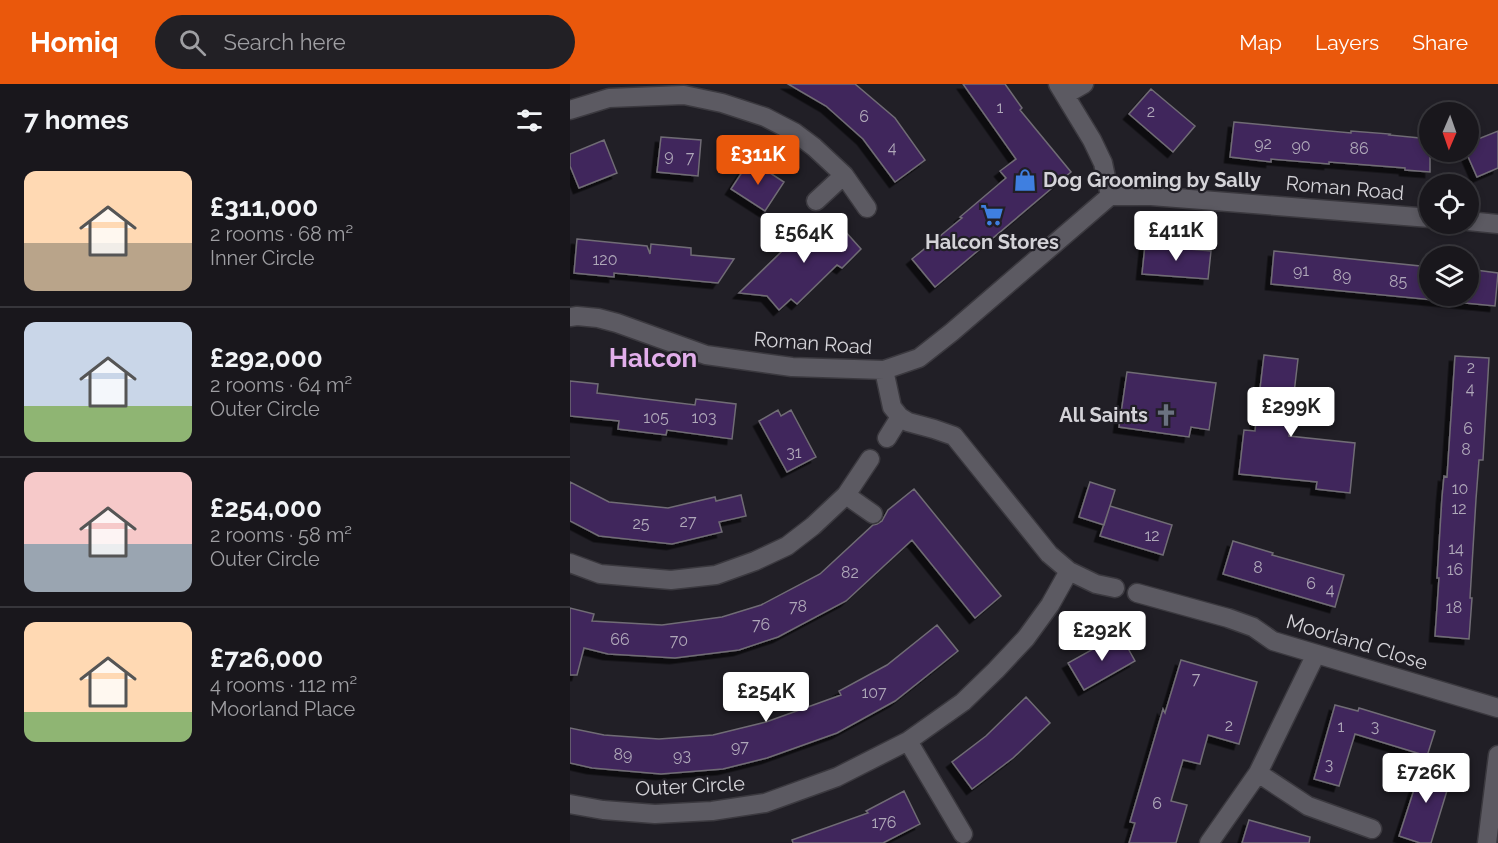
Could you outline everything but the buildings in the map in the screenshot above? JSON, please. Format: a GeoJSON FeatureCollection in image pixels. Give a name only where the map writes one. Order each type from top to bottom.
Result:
{"type":"FeatureCollection","features":[{"type":"Feature","properties":{"kind":"street"},"geometry":{"type":"LineString","coordinates":[[1084,84],[1062,90],[1103,163],[1110,196]]}},
{"type":"Feature","properties":{"kind":"street"},"geometry":{"type":"LineString","coordinates":[[570,110],[609,98],[684,95],[722,103],[765,117],[794,132],[814,147],[844,175],[867,208]]}},
{"type":"Feature","properties":{"kind":"street"},"geometry":{"type":"LineString","coordinates":[[816,201],[844,175]]}},
{"type":"Feature","properties":{"kind":"street","name":"Roman Road"},"geometry":{"type":"LineString","coordinates":[[570,317],[608,320],[706,355],[792,367],[884,370],[919,358],[1110,196],[1151,196],[1419,217]]}},
{"type":"Feature","properties":{"kind":"street"},"geometry":{"type":"LineString","coordinates":[[1479,222],[1498,224]]}},
{"type":"Feature","properties":{"kind":"street"},"geometry":{"type":"LineString","coordinates":[[884,370],[892,407],[900,417],[908,422],[954,436],[1048,554],[1069,571],[1096,584],[1115,588]]}},
{"type":"Feature","properties":{"kind":"street"},"geometry":{"type":"LineString","coordinates":[[887,438],[900,417]]}},
{"type":"Feature","properties":{"kind":"street"},"geometry":{"type":"LineString","coordinates":[[570,563],[600,574],[671,580],[716,575],[787,546],[813,526],[846,495],[870,459]]}},
{"type":"Feature","properties":{"kind":"street"},"geometry":{"type":"LineString","coordinates":[[846,495],[873,514]]}},
{"type":"Feature","properties":{"kind":"street","name":"Outer Circle"},"geometry":{"type":"LineString","coordinates":[[570,804],[603,810],[655,814],[712,812],[765,803],[837,777],[908,741],[963,702],[996,670],[1032,629],[1050,605],[1069,571]]}},
{"type":"Feature","properties":{"kind":"street","name":"Moorland Close"},"geometry":{"type":"LineString","coordinates":[[1137,593],[1228,618],[1253,627],[1273,641],[1498,708]]}},
{"type":"Feature","properties":{"kind":"street"},"geometry":{"type":"LineString","coordinates":[[1209,843],[1258,773],[1316,654]]}},
{"type":"Feature","properties":{"kind":"street"},"geometry":{"type":"LineString","coordinates":[[908,741],[963,834]]}},
{"type":"Feature","properties":{"kind":"street"},"geometry":{"type":"LineString","coordinates":[[1486,843],[1498,755]]}},
{"type":"Feature","properties":{"kind":"street"},"geometry":{"type":"LineString","coordinates":[[1258,773],[1308,806],[1372,829]]}},
{"type":"Feature","properties":{"kind":"place","name":"Dog Grooming by Sally"},"geometry":{"type":"Point","coordinates":[1025,180]}},
{"type":"Feature","properties":{"kind":"place","name":"Halcon Stores"},"geometry":{"type":"Point","coordinates":[992,215]}},
{"type":"Feature","properties":{"kind":"place","name":"All Saints"},"geometry":{"type":"Point","coordinates":[1166,415]}},
{"type":"Feature","properties":{"kind":"district","name":"Halcon"},"geometry":{"type":"Point","coordinates":[653,358]}}]}
